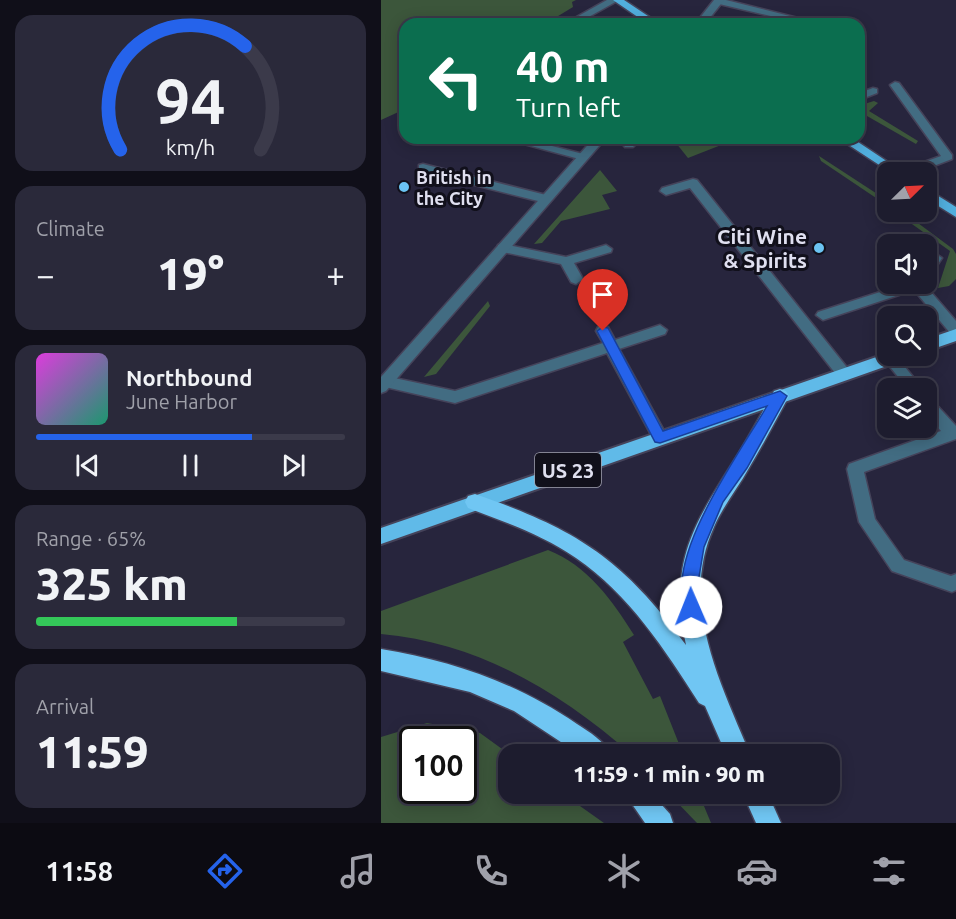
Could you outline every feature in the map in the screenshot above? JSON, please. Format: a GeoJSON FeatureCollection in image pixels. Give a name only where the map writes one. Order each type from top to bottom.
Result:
{"type":"FeatureCollection","features":[{"type":"Feature","properties":{"kind":"highway"},"geometry":{"type":"LineString","coordinates":[[937,342],[956,335]]}},
{"type":"Feature","properties":{"kind":"highway","name":"US 23"},"geometry":{"type":"LineString","coordinates":[[381,536],[877,363]]}},
{"type":"Feature","properties":{"kind":"highway"},"geometry":{"type":"LineString","coordinates":[[733,744],[723,723],[696,644],[689,589],[696,547],[718,499],[742,464],[780,396]]}},
{"type":"Feature","properties":{"kind":"highway"},"geometry":{"type":"LineString","coordinates":[[475,502],[538,526],[585,553],[616,580],[662,629],[723,723]]}},
{"type":"Feature","properties":{"kind":"highway"},"geometry":{"type":"LineString","coordinates":[[381,660],[420,666],[463,677],[514,697],[562,725],[586,744]]}},
{"type":"Feature","properties":{"kind":"highway"},"geometry":{"type":"LineString","coordinates":[[645,804],[661,823]]}},
{"type":"Feature","properties":{"kind":"highway"},"geometry":{"type":"LineString","coordinates":[[760,804],[769,823]]}},
{"type":"Feature","properties":{"kind":"main road"},"geometry":{"type":"LineString","coordinates":[[616,0],[645,18]]}},
{"type":"Feature","properties":{"kind":"main road"},"geometry":{"type":"LineString","coordinates":[[853,144],[881,162]]}},
{"type":"Feature","properties":{"kind":"main road"},"geometry":{"type":"LineString","coordinates":[[937,200],[956,213]]}},
{"type":"Feature","properties":{"kind":"street"},"geometry":{"type":"LineString","coordinates":[[581,18],[616,0]]}},
{"type":"Feature","properties":{"kind":"street"},"geometry":{"type":"LineString","coordinates":[[705,18],[719,1],[791,18]]}},
{"type":"Feature","properties":{"kind":"street"},"geometry":{"type":"LineString","coordinates":[[895,85],[948,157],[935,162]]}},
{"type":"Feature","properties":{"kind":"street"},"geometry":{"type":"LineString","coordinates":[[865,94],[873,91]]}},
{"type":"Feature","properties":{"kind":"street"},"geometry":{"type":"LineString","coordinates":[[532,144],[583,157]]}},
{"type":"Feature","properties":{"kind":"street"},"geometry":{"type":"LineString","coordinates":[[383,384],[595,144]]}},
{"type":"Feature","properties":{"kind":"street"},"geometry":{"type":"LineString","coordinates":[[423,168],[546,199]]}},
{"type":"Feature","properties":{"kind":"street"},"geometry":{"type":"LineString","coordinates":[[666,191],[693,183],[844,374]]}},
{"type":"Feature","properties":{"kind":"street"},"geometry":{"type":"LineString","coordinates":[[503,248],[566,261],[606,249]]}},
{"type":"Feature","properties":{"kind":"street"},"geometry":{"type":"LineString","coordinates":[[566,261],[576,279]]}},
{"type":"Feature","properties":{"kind":"street"},"geometry":{"type":"LineString","coordinates":[[823,315],[887,294]]}},
{"type":"Feature","properties":{"kind":"street"},"geometry":{"type":"LineString","coordinates":[[925,294],[956,330]]}},
{"type":"Feature","properties":{"kind":"street"},"geometry":{"type":"LineString","coordinates":[[383,384],[455,397],[660,330]]}},
{"type":"Feature","properties":{"kind":"street"},"geometry":{"type":"LineString","coordinates":[[603,331],[660,438]]}},
{"type":"Feature","properties":{"kind":"street"},"geometry":{"type":"LineString","coordinates":[[937,415],[954,433],[855,469],[867,522],[898,566],[952,584],[956,582]]}},
{"type":"Feature","properties":{"kind":"green space"},"geometry":{"type":"Polygon","coordinates":[[[381,0],[576,0],[572,2],[573,7],[555,18],[399,18],[399,112],[381,120],[381,0]]]}},
{"type":"Feature","properties":{"kind":"green space"},"geometry":{"type":"Polygon","coordinates":[[[874,101],[878,103],[869,111],[918,141],[916,144],[865,115],[865,104],[874,101]]]}},
{"type":"Feature","properties":{"kind":"green space"},"geometry":{"type":"Polygon","coordinates":[[[677,144],[724,144],[688,158],[677,144]]]}},
{"type":"Feature","properties":{"kind":"green space"},"geometry":{"type":"Polygon","coordinates":[[[819,156],[877,194],[877,199],[821,161],[819,156]]]}},
{"type":"Feature","properties":{"kind":"green space"},"geometry":{"type":"Polygon","coordinates":[[[600,170],[617,191],[602,195],[610,209],[561,221],[542,243],[534,244],[600,170]]]}},
{"type":"Feature","properties":{"kind":"green space"},"geometry":{"type":"Polygon","coordinates":[[[909,222],[917,222],[933,234],[926,234],[909,222]]]}},
{"type":"Feature","properties":{"kind":"green space"},"geometry":{"type":"Polygon","coordinates":[[[937,237],[956,254],[956,279],[949,286],[938,288],[950,251],[937,242],[937,237]]]}},
{"type":"Feature","properties":{"kind":"green space"},"geometry":{"type":"Polygon","coordinates":[[[488,301],[490,306],[436,374],[424,377],[488,301]]]}},
{"type":"Feature","properties":{"kind":"green space"},"geometry":{"type":"Polygon","coordinates":[[[548,550],[575,565],[598,585],[626,622],[634,635],[623,642],[653,699],[660,696],[679,744],[619,744],[546,691],[484,659],[417,639],[381,634],[381,611],[548,550]]]}},
{"type":"Feature","properties":{"kind":"green space"},"geometry":{"type":"Polygon","coordinates":[[[427,723],[443,726],[417,726],[427,723]]]}},
{"type":"Feature","properties":{"kind":"green space"},"geometry":{"type":"Polygon","coordinates":[[[399,732],[399,804],[477,804],[477,732],[498,746],[498,804],[577,804],[604,823],[381,823],[381,737],[399,732]]]}},
{"type":"Feature","properties":{"kind":"green space"},"geometry":{"type":"Polygon","coordinates":[[[679,804],[703,804],[711,823],[697,823],[679,804]]]}},
{"type":"Feature","properties":{"kind":"place","name":"British in the City"},"geometry":{"type":"Point","coordinates":[404,187]}},
{"type":"Feature","properties":{"kind":"place","name":"Citi Wine & Spirits"},"geometry":{"type":"Point","coordinates":[819,248]}},
{"type":"Feature","properties":{"kind":"route"},"geometry":{"type":"LineString","coordinates":[[603,331],[660,438],[780,396],[742,464],[718,499],[696,547],[689,589],[691,607]]}}]}
